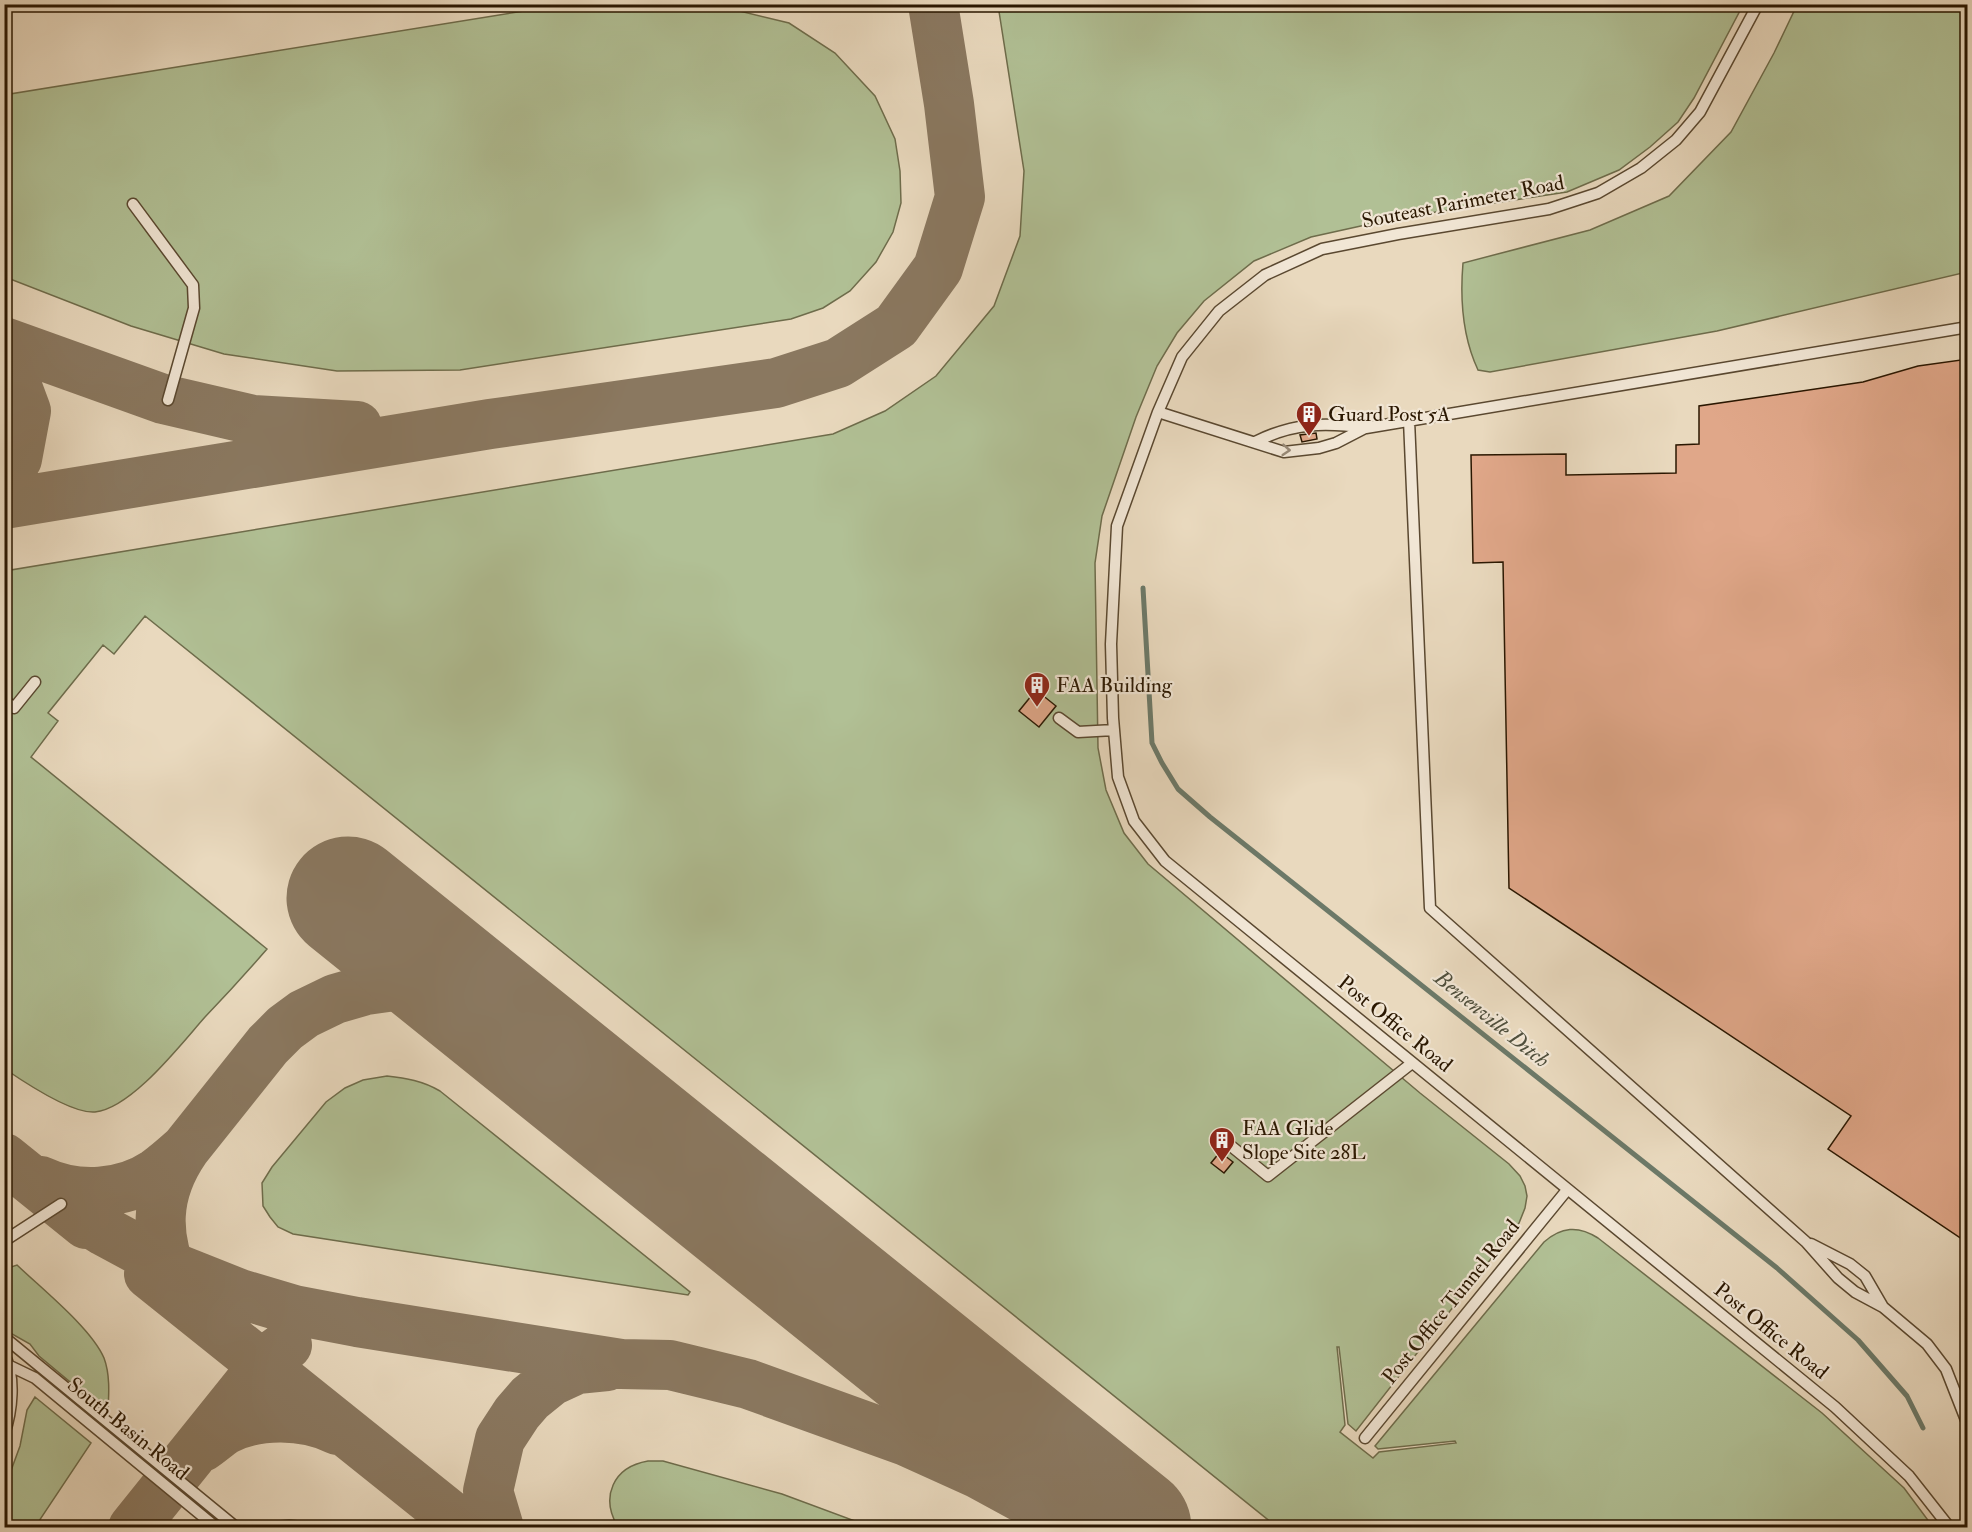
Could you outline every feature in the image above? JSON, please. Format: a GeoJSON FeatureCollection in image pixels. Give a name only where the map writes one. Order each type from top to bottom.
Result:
{"type":"FeatureCollection","features":[{"type":"Feature","properties":{"kind":"lane","name":"Souteast Parimeter Road"},"geometry":{"type":"LineString","coordinates":[[1158,412],[1182,357],[1219,311],[1265,275],[1322,249],[1398,234],[1549,210],[1598,193],[1641,168],[1676,140],[1700,112],[1758,4]]}},
{"type":"Feature","properties":{"kind":"lane"},"geometry":{"type":"LineString","coordinates":[[133,204],[193,285],[195,296],[194,308],[168,400]]}},
{"type":"Feature","properties":{"kind":"lane"},"geometry":{"type":"LineString","coordinates":[[1158,412],[1284,452],[1319,448],[1336,443],[1366,428],[1409,420],[1968,327]]}},
{"type":"Feature","properties":{"kind":"lane","name":"Post Office Road"},"geometry":{"type":"LineString","coordinates":[[1158,412],[1117,526],[1111,644],[1114,730],[1118,777],[1134,821],[1165,861],[1835,1407],[1909,1476],[1950,1527]]}},
{"type":"Feature","properties":{"kind":"lane"},"geometry":{"type":"LineString","coordinates":[[1409,420],[1430,908],[1806,1242],[1838,1278],[1855,1292],[1883,1307],[1927,1344],[1940,1358],[1946,1369],[1968,1425]]}},
{"type":"Feature","properties":{"kind":"lane"},"geometry":{"type":"LineString","coordinates":[[1255,442],[1277,431],[1299,427],[1333,423],[1366,428]]}},
{"type":"Feature","properties":{"kind":"lane"},"geometry":{"type":"LineString","coordinates":[[4,700],[14,708],[35,682]]}},
{"type":"Feature","properties":{"kind":"lane"},"geometry":{"type":"LineString","coordinates":[[1059,718],[1078,732],[1114,730]]}},
{"type":"Feature","properties":{"kind":"lane"},"geometry":{"type":"LineString","coordinates":[[1231,1146],[1268,1176],[1412,1063]]}},
{"type":"Feature","properties":{"kind":"lane","name":"Post Office Tunnel Road"},"geometry":{"type":"LineString","coordinates":[[1365,1438],[1567,1190]]}},
{"type":"Feature","properties":{"kind":"lane"},"geometry":{"type":"LineString","coordinates":[[4,1241],[61,1204]]}},
{"type":"Feature","properties":{"kind":"lane"},"geometry":{"type":"LineString","coordinates":[[1806,1242],[1853,1266],[1865,1276],[1883,1307]]}},
{"type":"Feature","properties":{"kind":"lane"},"geometry":{"type":"LineString","coordinates":[[4,1337],[237,1527]]}},
{"type":"Feature","properties":{"kind":"lane"},"geometry":{"type":"LineString","coordinates":[[4,1354],[10,1366],[11,1394],[4,1435]]}},
{"type":"Feature","properties":{"kind":"lane","name":"South Basin Road"},"geometry":{"type":"LineString","coordinates":[[10,1366],[35,1377],[218,1527]]}},
{"type":"Feature","properties":{"kind":"green space"},"geometry":{"type":"Polygon","coordinates":[[[561,5],[715,5],[789,23],[835,53],[875,96],[895,139],[900,171],[901,203],[893,232],[876,262],[850,291],[823,308],[791,319],[460,370],[337,371],[224,354],[131,326],[5,277],[4,95],[561,5]]]}},
{"type":"Feature","properties":{"kind":"green space"},"geometry":{"type":"Polygon","coordinates":[[[998,5],[1743,5],[1694,98],[1678,122],[1619,170],[1567,192],[1397,218],[1311,237],[1254,261],[1204,301],[1177,333],[1157,366],[1136,417],[1102,516],[1095,563],[1098,748],[1106,790],[1124,833],[1148,864],[1420,1093],[1509,1164],[1520,1176],[1525,1186],[1527,1196],[1519,1223],[1356,1431],[1348,1424],[1339,1347],[1337,1347],[1345,1425],[1340,1432],[1373,1458],[1379,1452],[1456,1443],[1455,1441],[1378,1449],[1375,1446],[1544,1242],[1563,1231],[1584,1231],[1598,1238],[1822,1413],[1904,1488],[1933,1527],[1277,1527],[145,616],[114,654],[103,645],[48,713],[58,721],[31,757],[267,949],[155,1073],[140,1087],[109,1108],[95,1112],[73,1108],[48,1096],[5,1069],[5,571],[833,434],[885,411],[936,376],[994,306],[1020,236],[1024,171],[998,5]]]}},
{"type":"Feature","properties":{"kind":"green space"},"geometry":{"type":"Polygon","coordinates":[[[1797,5],[1967,5],[1967,272],[1717,331],[1490,372],[1478,370],[1469,345],[1464,318],[1463,263],[1590,230],[1669,196],[1731,132],[1797,5]]]}},
{"type":"Feature","properties":{"kind":"green space"},"geometry":{"type":"Polygon","coordinates":[[[387,1076],[414,1080],[440,1091],[690,1292],[688,1295],[293,1234],[278,1227],[263,1206],[262,1183],[272,1167],[326,1102],[345,1088],[363,1080],[387,1076]]]}},
{"type":"Feature","properties":{"kind":"green space"},"geometry":{"type":"Polygon","coordinates":[[[17,1265],[77,1322],[98,1346],[107,1370],[108,1409],[99,1406],[39,1356],[30,1344],[5,1330],[5,1269],[17,1265]]]}},
{"type":"Feature","properties":{"kind":"green space"},"geometry":{"type":"Polygon","coordinates":[[[35,1397],[91,1443],[35,1527],[5,1527],[5,1487],[20,1446],[27,1410],[35,1397]]]}},
{"type":"Feature","properties":{"kind":"green space"},"geometry":{"type":"Polygon","coordinates":[[[648,1461],[663,1461],[782,1494],[871,1527],[618,1527],[610,1505],[613,1485],[626,1470],[648,1461]]]}},
{"type":"Feature","properties":{"kind":"green space"},"geometry":{"type":"Polygon","coordinates":[[[289,1520],[310,1522],[327,1527],[254,1527],[268,1522],[289,1520]]]}},
{"type":"Feature","properties":{"kind":"building"},"geometry":{"type":"Polygon","coordinates":[[[1968,359],[1968,1243],[1828,1149],[1851,1116],[1509,888],[1503,562],[1473,563],[1471,455],[1566,454],[1566,475],[1676,473],[1676,445],[1699,444],[1699,406],[1863,382],[1918,366],[1968,359]]]}},
{"type":"Feature","properties":{"kind":"building","name":"Guard Post 5A"},"geometry":{"type":"Polygon","coordinates":[[[1316,433],[1317,439],[1302,442],[1300,435],[1316,433]]]}},
{"type":"Feature","properties":{"kind":"building","name":"FAA Building"},"geometry":{"type":"Polygon","coordinates":[[[1036,690],[1056,706],[1039,727],[1019,711],[1036,690]]]}},
{"type":"Feature","properties":{"kind":"building","name":"FAA Glide Slope Site 28L"},"geometry":{"type":"Polygon","coordinates":[[[1220,1152],[1233,1162],[1224,1173],[1211,1163],[1220,1152]]]}},
{"type":"Feature","properties":{"kind":"waterway","name":"Bensenville Ditch"},"geometry":{"type":"LineString","coordinates":[[1143,588],[1152,743],[1178,789],[1210,817],[1777,1268],[1858,1340],[1907,1396],[1923,1428]]}},
{"type":"Feature","properties":{"kind":"taxiway"},"geometry":{"type":"LineString","coordinates":[[4,504],[490,424],[776,383],[838,363],[896,326],[938,268],[960,197],[949,104],[933,4]]}},
{"type":"Feature","properties":{"kind":"taxiway"},"geometry":{"type":"LineString","coordinates":[[4,342],[163,399],[253,420],[357,426]]}},
{"type":"Feature","properties":{"kind":"taxiway"},"geometry":{"type":"LineString","coordinates":[[4,362],[10,368],[26,411],[17,459],[4,474]]}},
{"type":"Feature","properties":{"kind":"taxiway"},"geometry":{"type":"LineString","coordinates":[[177,1286],[169,1268],[161,1233],[161,1216],[167,1182],[185,1149],[268,1045],[285,1028],[304,1014],[335,999],[366,990],[416,983],[477,1000]]}},
{"type":"Feature","properties":{"kind":"taxiway"},"geometry":{"type":"LineString","coordinates":[[41,1181],[85,1192],[115,1190],[156,1173],[185,1149]]}},
{"type":"Feature","properties":{"kind":"taxiway"},"geometry":{"type":"LineString","coordinates":[[4,1158],[86,1224]]}},
{"type":"Feature","properties":{"kind":"taxiway"},"geometry":{"type":"LineString","coordinates":[[61,1204],[104,1231],[167,1265],[240,1294],[294,1310],[621,1364],[670,1365],[748,1384],[906,1441],[979,1474],[1078,1528]]}},
{"type":"Feature","properties":{"kind":"taxiway"},"geometry":{"type":"LineString","coordinates":[[149,1274],[466,1528]]}},
{"type":"Feature","properties":{"kind":"taxiway"},"geometry":{"type":"LineString","coordinates":[[133,1528],[263,1366],[287,1345]]}},
{"type":"Feature","properties":{"kind":"taxiway"},"geometry":{"type":"LineString","coordinates":[[499,1528],[488,1491],[500,1439],[517,1413],[530,1398],[551,1381],[577,1369],[607,1366]]}},
{"type":"Feature","properties":{"kind":"taxiway"},"geometry":{"type":"LineString","coordinates":[[202,1447],[225,1430],[238,1424],[266,1418],[296,1418],[337,1430]]}},
{"type":"Feature","properties":{"kind":"runway"},"geometry":{"type":"LineString","coordinates":[[348,898],[1130,1528]]}},
{"type":"Feature","properties":{"kind":"place","name":"Guard Post 5A"},"geometry":{"type":"Point","coordinates":[1309,437]}},
{"type":"Feature","properties":{"kind":"place","name":"FAA Building"},"geometry":{"type":"Point","coordinates":[1037,708]}},
{"type":"Feature","properties":{"kind":"place","name":"FAA Glide Slope Site 28L"},"geometry":{"type":"Point","coordinates":[1222,1163]}}]}
